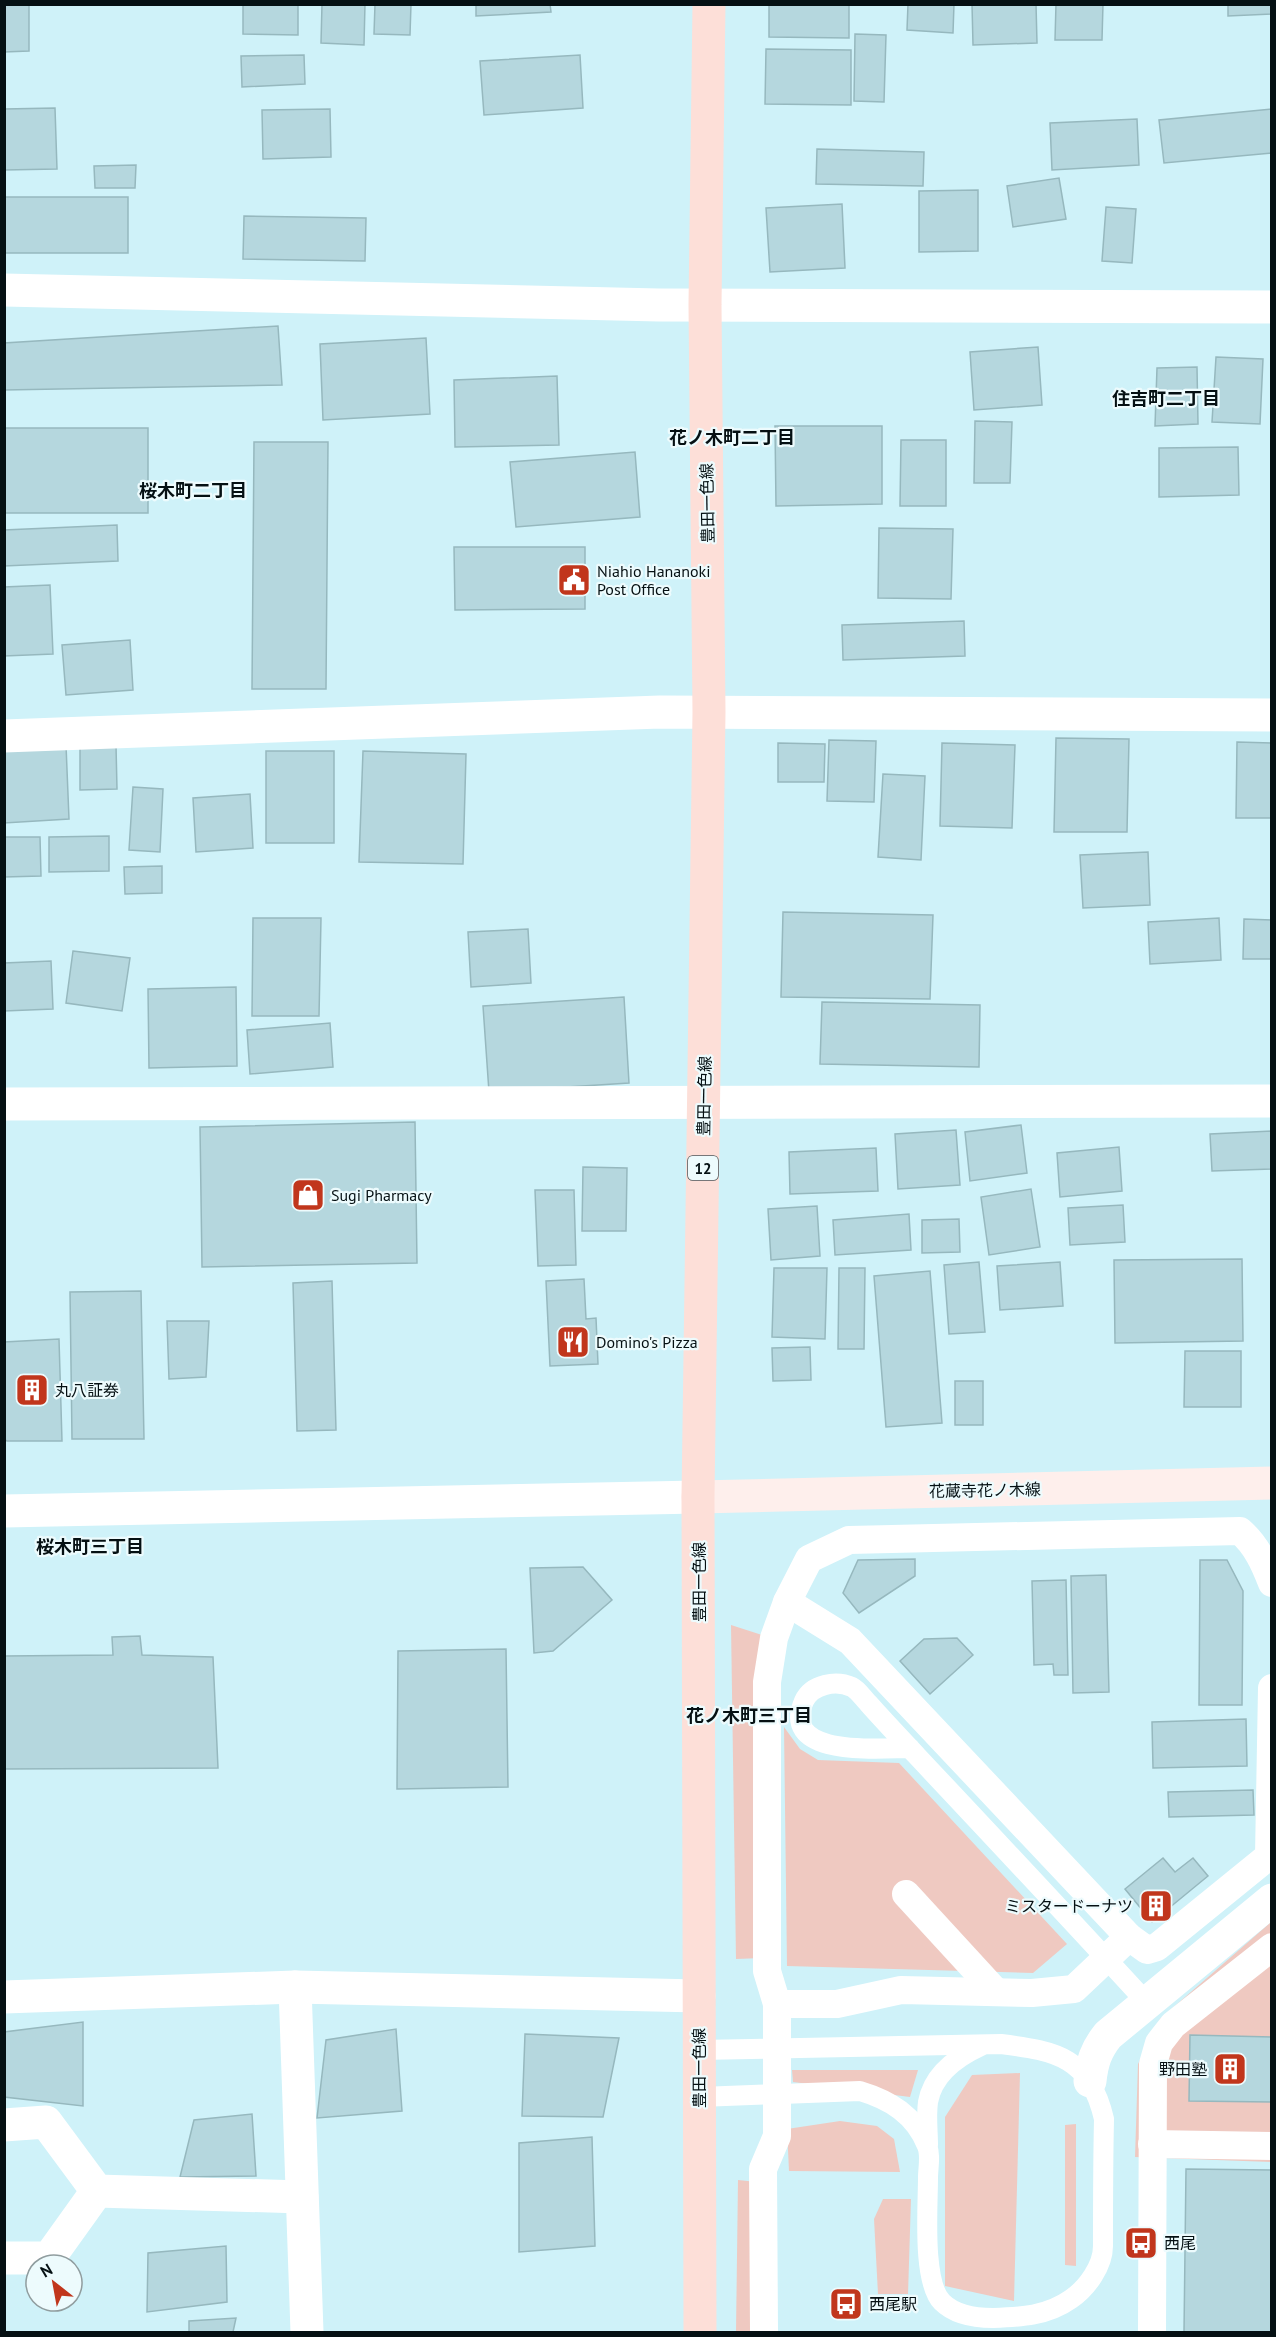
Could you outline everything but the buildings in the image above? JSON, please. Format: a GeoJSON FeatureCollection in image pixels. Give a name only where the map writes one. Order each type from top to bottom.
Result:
{"type":"FeatureCollection","features":[{"type":"Feature","properties":{"kind":"main road","name":"豊田一色線"},"geometry":{"type":"LineString","coordinates":[[700,2332],[698,1497],[709,712],[705,305],[709,4]]}},
{"type":"Feature","properties":{"kind":"main road","name":"花蔵寺花ノ木線"},"geometry":{"type":"LineString","coordinates":[[698,1497],[1272,1483]]}},
{"type":"Feature","properties":{"kind":"street"},"geometry":{"type":"LineString","coordinates":[[4,290],[705,305],[1272,307]]}},
{"type":"Feature","properties":{"kind":"street"},"geometry":{"type":"LineString","coordinates":[[4,736],[709,712],[1272,715]]}},
{"type":"Feature","properties":{"kind":"street"},"geometry":{"type":"LineString","coordinates":[[4,1104],[1272,1101]]}},
{"type":"Feature","properties":{"kind":"street"},"geometry":{"type":"LineString","coordinates":[[4,1511],[698,1497]]}},
{"type":"Feature","properties":{"kind":"street"},"geometry":{"type":"LineString","coordinates":[[764,2332],[763,2169],[777,2136],[777,2004],[767,1971],[767,1682],[774,1638],[787,1602],[809,1559],[849,1540],[1240,1531],[1253,1543],[1272,1583]]}},
{"type":"Feature","properties":{"kind":"street"},"geometry":{"type":"LineString","coordinates":[[787,1602],[850,1641],[1129,1937],[1147,1950],[1157,1947],[1269,1856],[1272,1688]]}},
{"type":"Feature","properties":{"kind":"street"},"geometry":{"type":"LineString","coordinates":[[906,1894],[996,1992]]}},
{"type":"Feature","properties":{"kind":"street"},"geometry":{"type":"LineString","coordinates":[[1090,2081],[1092,2062],[1098,2048],[1108,2035],[1272,1900]]}},
{"type":"Feature","properties":{"kind":"street"},"geometry":{"type":"LineString","coordinates":[[777,2004],[837,2004],[901,1990],[1032,1993],[1074,1989],[1129,1937]]}},
{"type":"Feature","properties":{"kind":"street"},"geometry":{"type":"LineString","coordinates":[[1152,2332],[1153,2064],[1160,2043],[1173,2025],[1272,1947]]}},
{"type":"Feature","properties":{"kind":"street"},"geometry":{"type":"LineString","coordinates":[[295,1988],[308,2332]]}},
{"type":"Feature","properties":{"kind":"street"},"geometry":{"type":"LineString","coordinates":[[4,1997],[295,1988],[699,1996]]}},
{"type":"Feature","properties":{"kind":"street"},"geometry":{"type":"LineString","coordinates":[[4,2125],[46,2122],[97,2191]]}},
{"type":"Feature","properties":{"kind":"street"},"geometry":{"type":"LineString","coordinates":[[1152,2144],[1272,2146]]}},
{"type":"Feature","properties":{"kind":"street"},"geometry":{"type":"LineString","coordinates":[[97,2191],[302,2196]]}},
{"type":"Feature","properties":{"kind":"street"},"geometry":{"type":"LineString","coordinates":[[4,2258],[48,2258],[97,2191]]}},
{"type":"Feature","properties":{"kind":"lane"},"geometry":{"type":"LineString","coordinates":[[910,1748],[837,1747],[812,1739],[804,1729],[801,1714],[805,1699],[816,1688],[833,1683],[853,1688],[910,1748],[1147,2003]]}},
{"type":"Feature","properties":{"kind":"lane"},"geometry":{"type":"LineString","coordinates":[[699,2050],[986,2044],[1040,2049],[1060,2055],[1079,2067],[1090,2081],[1099,2100],[1104,2119],[1103,2254],[1092,2277],[1072,2299],[1048,2311],[1023,2318],[982,2318],[952,2310],[940,2301],[931,2280],[928,2102],[935,2082],[945,2069],[963,2055],[986,2044]]}},
{"type":"Feature","properties":{"kind":"lane"},"geometry":{"type":"LineString","coordinates":[[700,2097],[860,2091],[880,2097],[906,2113],[928,2148]]}},
{"type":"Feature","properties":{"kind":"shaded area"},"geometry":{"type":"Polygon","coordinates":[[[731,1625],[762,1635],[762,1958],[736,1959],[731,1625]]]}},
{"type":"Feature","properties":{"kind":"shaded area"},"geometry":{"type":"Polygon","coordinates":[[[784,1727],[800,1749],[818,1760],[899,1763],[1067,1944],[1033,1973],[787,1966],[784,1727]]]}},
{"type":"Feature","properties":{"kind":"shaded area"},"geometry":{"type":"Polygon","coordinates":[[[1271,1922],[1271,2162],[1135,2157],[1138,2064],[1160,2019],[1271,1922]]]}},
{"type":"Feature","properties":{"kind":"shaded area"},"geometry":{"type":"Polygon","coordinates":[[[792,2070],[918,2070],[910,2097],[793,2082],[792,2070]]]}},
{"type":"Feature","properties":{"kind":"shaded area"},"geometry":{"type":"Polygon","coordinates":[[[1020,2073],[1014,2301],[945,2286],[945,2117],[972,2075],[1020,2073]]]}},
{"type":"Feature","properties":{"kind":"shaded area"},"geometry":{"type":"Polygon","coordinates":[[[840,2121],[877,2126],[894,2139],[900,2172],[789,2171],[787,2129],[840,2121]]]}},
{"type":"Feature","properties":{"kind":"shaded area"},"geometry":{"type":"Polygon","coordinates":[[[1076,2124],[1076,2266],[1065,2265],[1065,2125],[1076,2124]]]}},
{"type":"Feature","properties":{"kind":"shaded area"},"geometry":{"type":"Polygon","coordinates":[[[738,2180],[757,2182],[755,2332],[736,2332],[738,2180]]]}},
{"type":"Feature","properties":{"kind":"shaded area"},"geometry":{"type":"Polygon","coordinates":[[[883,2199],[911,2199],[908,2294],[878,2294],[874,2219],[883,2199]]]}},
{"type":"Feature","properties":{"kind":"place","name":"Niahio Hananoki Post Office"},"geometry":{"type":"Point","coordinates":[574,580]}},
{"type":"Feature","properties":{"kind":"place","name":"Sugi Pharmacy"},"geometry":{"type":"Point","coordinates":[308,1195]}},
{"type":"Feature","properties":{"kind":"place","name":"Domino's Pizza"},"geometry":{"type":"Point","coordinates":[573,1342]}},
{"type":"Feature","properties":{"kind":"place","name":"丸八証券"},"geometry":{"type":"Point","coordinates":[32,1390]}},
{"type":"Feature","properties":{"kind":"place","name":"ミスタードーナツ"},"geometry":{"type":"Point","coordinates":[1156,1906]}},
{"type":"Feature","properties":{"kind":"place","name":"野田塾"},"geometry":{"type":"Point","coordinates":[1230,2069]}},
{"type":"Feature","properties":{"kind":"place","name":"西尾"},"geometry":{"type":"Point","coordinates":[1141,2243]}},
{"type":"Feature","properties":{"kind":"place","name":"西尾駅"},"geometry":{"type":"Point","coordinates":[846,2304]}},
{"type":"Feature","properties":{"kind":"district","name":"住吉町二丁目"},"geometry":{"type":"Point","coordinates":[1166,398]}},
{"type":"Feature","properties":{"kind":"district","name":"花ノ木町二丁目"},"geometry":{"type":"Point","coordinates":[732,437]}},
{"type":"Feature","properties":{"kind":"district","name":"桜木町二丁目"},"geometry":{"type":"Point","coordinates":[193,490]}},
{"type":"Feature","properties":{"kind":"district","name":"桜木町三丁目"},"geometry":{"type":"Point","coordinates":[90,1546]}},
{"type":"Feature","properties":{"kind":"district","name":"花ノ木町三丁目"},"geometry":{"type":"Point","coordinates":[749,1715]}}]}
